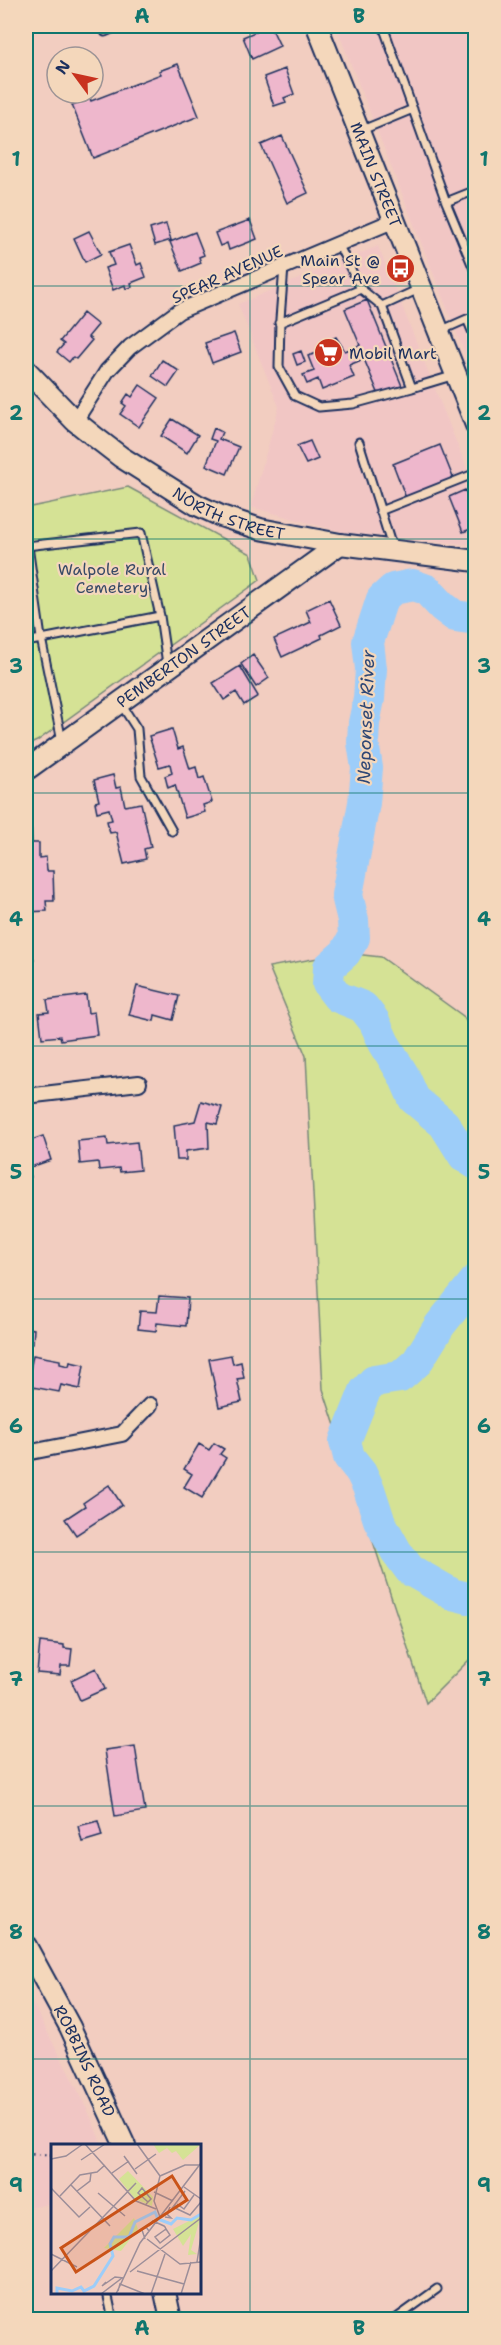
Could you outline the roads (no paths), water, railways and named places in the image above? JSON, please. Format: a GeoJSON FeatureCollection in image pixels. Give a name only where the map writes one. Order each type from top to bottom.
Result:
{"type":"FeatureCollection","features":[{"type":"Feature","properties":{"kind":"street","name":"MAIN STREET"},"geometry":{"type":"LineString","coordinates":[[317,26],[456,375],[474,414]]}},
{"type":"Feature","properties":{"kind":"street","name":"SPEAR AVENUE"},"geometry":{"type":"LineString","coordinates":[[75,421],[107,371],[130,347],[179,311],[395,220]]}},
{"type":"Feature","properties":{"kind":"street","name":"NORTH STREET"},"geometry":{"type":"LineString","coordinates":[[26,370],[75,421],[121,457],[197,505],[221,516],[260,529],[340,543],[476,561]]}},
{"type":"Feature","properties":{"kind":"street","name":"PEMBERTON STREET"},"geometry":{"type":"LineString","coordinates":[[26,770],[340,543]]}},
{"type":"Feature","properties":{"kind":"street"},"geometry":{"type":"LineString","coordinates":[[26,1096],[139,1083]]}},
{"type":"Feature","properties":{"kind":"street"},"geometry":{"type":"LineString","coordinates":[[26,1453],[122,1434],[150,1405]]}},
{"type":"Feature","properties":{"kind":"street","name":"ROBBINS ROAD"},"geometry":{"type":"LineString","coordinates":[[26,1946],[70,2027],[125,2144]]}},
{"type":"Feature","properties":{"kind":"street"},"geometry":{"type":"LineString","coordinates":[[165,2294],[171,2319]]}},
{"type":"Feature","properties":{"kind":"lane"},"geometry":{"type":"LineString","coordinates":[[102,26],[105,32],[119,26]]}},
{"type":"Feature","properties":{"kind":"lane"},"geometry":{"type":"LineString","coordinates":[[383,26],[446,202],[476,274]]}},
{"type":"Feature","properties":{"kind":"lane"},"geometry":{"type":"LineString","coordinates":[[359,131],[413,109]]}},
{"type":"Feature","properties":{"kind":"lane"},"geometry":{"type":"LineString","coordinates":[[446,202],[476,190]]}},
{"type":"Feature","properties":{"kind":"lane"},"geometry":{"type":"LineString","coordinates":[[338,244],[361,289],[382,306],[412,387]]}},
{"type":"Feature","properties":{"kind":"lane"},"geometry":{"type":"LineString","coordinates":[[284,267],[279,323],[279,367],[295,396],[319,407],[353,404],[456,375]]}},
{"type":"Feature","properties":{"kind":"lane"},"geometry":{"type":"LineString","coordinates":[[382,306],[422,288]]}},
{"type":"Feature","properties":{"kind":"lane"},"geometry":{"type":"LineString","coordinates":[[279,323],[361,289]]}},
{"type":"Feature","properties":{"kind":"lane"},"geometry":{"type":"LineString","coordinates":[[439,331],[476,316]]}},
{"type":"Feature","properties":{"kind":"lane"},"geometry":{"type":"LineString","coordinates":[[467,319],[476,340]]}},
{"type":"Feature","properties":{"kind":"lane"},"geometry":{"type":"LineString","coordinates":[[359,442],[392,549]]}},
{"type":"Feature","properties":{"kind":"lane"},"geometry":{"type":"LineString","coordinates":[[380,511],[476,473]]}},
{"type":"Feature","properties":{"kind":"lane"},"geometry":{"type":"LineString","coordinates":[[63,743],[41,638],[27,546],[141,533],[160,616],[167,668]]}},
{"type":"Feature","properties":{"kind":"lane"},"geometry":{"type":"LineString","coordinates":[[26,642],[160,616]]}},
{"type":"Feature","properties":{"kind":"lane"},"geometry":{"type":"LineString","coordinates":[[119,702],[137,729],[141,776],[172,831]]}},
{"type":"Feature","properties":{"kind":"lane"},"geometry":{"type":"LineString","coordinates":[[476,725],[472,729],[472,749],[476,764]]}},
{"type":"Feature","properties":{"kind":"lane"},"geometry":{"type":"LineString","coordinates":[[394,2319],[437,2289]]}},
{"type":"Feature","properties":{"kind":"lane"},"geometry":{"type":"LineString","coordinates":[[107,2294],[113,2319]]}},
{"type":"Feature","properties":{"kind":"waterway","name":"Neponset River"},"geometry":{"type":"LineString","coordinates":[[476,619],[455,616],[427,590],[413,585],[393,589],[382,599],[368,642],[371,669],[363,742],[367,768],[364,803],[347,895],[353,920],[354,938],[345,953],[329,967],[328,984],[338,997],[363,1007],[374,1021],[414,1099],[444,1124],[464,1156],[476,1164]]}},
{"type":"Feature","properties":{"kind":"waterway","name":"Neponset River"},"geometry":{"type":"LineString","coordinates":[[476,1280],[440,1325],[417,1362],[400,1377],[374,1381],[365,1391],[345,1441],[349,1457],[361,1472],[369,1489],[379,1520],[396,1551],[410,1570],[452,1594],[476,1600]]}},
{"type":"Feature","properties":{"kind":"place","name":"Main St @ Spear Ave"},"geometry":{"type":"Point","coordinates":[401,269]}},
{"type":"Feature","properties":{"kind":"place","name":"Mobil Mart"},"geometry":{"type":"Point","coordinates":[328,353]}},
{"type":"Feature","properties":{"kind":"park label","name":"Walpole Rural Cemetery"},"geometry":{"type":"Point","coordinates":[112,578]}}]}
